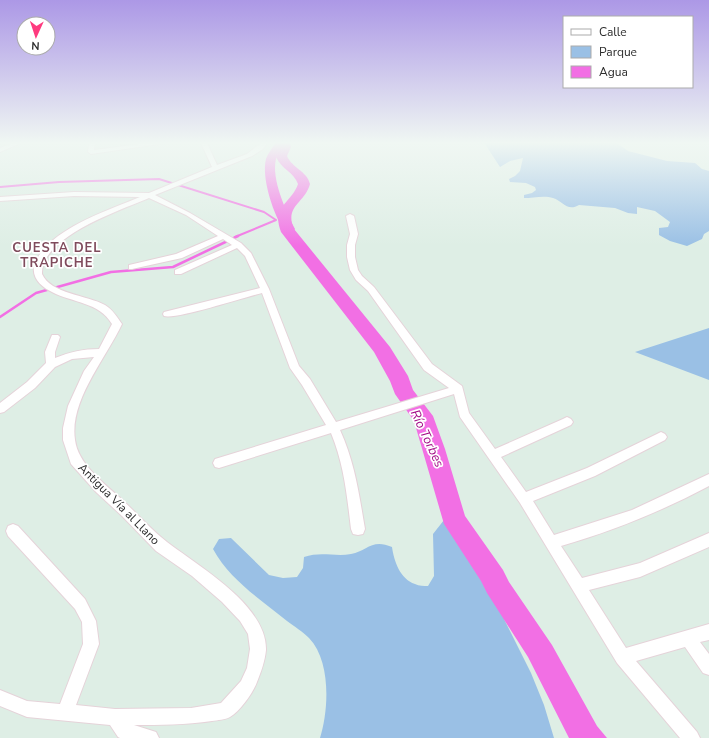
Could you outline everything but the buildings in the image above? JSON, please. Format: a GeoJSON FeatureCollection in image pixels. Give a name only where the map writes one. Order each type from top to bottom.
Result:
{"type":"FeatureCollection","features":[{"type":"Feature","properties":{"kind":"street","name":"Antigua Vía al Llano"},"geometry":{"type":"LineString","coordinates":[[0,698],[27,709],[115,717],[191,716],[225,711],[247,687],[255,668],[258,650],[255,632],[245,616],[227,597],[196,571],[160,546],[127,512],[100,488],[75,460],[69,434],[73,406],[89,371],[117,324],[111,313],[96,305],[63,294],[49,286],[39,277],[38,271],[40,260],[46,251],[61,238],[102,216],[192,177]]}},
{"type":"Feature","properties":{"kind":"street"},"geometry":{"type":"LineString","coordinates":[[0,199],[74,194],[149,195],[209,225],[238,245],[248,255],[265,289],[295,368],[306,382],[333,426],[342,446],[351,477],[358,529]]}},
{"type":"Feature","properties":{"kind":"street"},"geometry":{"type":"LineString","coordinates":[[350,216],[354,234],[351,245],[351,257],[354,270],[359,278],[371,290],[428,367],[458,389],[464,414],[524,499],[623,657],[691,738]]}},
{"type":"Feature","properties":{"kind":"street"},"geometry":{"type":"LineString","coordinates":[[132,267],[179,256],[224,236]]}},
{"type":"Feature","properties":{"kind":"street"},"geometry":{"type":"LineString","coordinates":[[178,272],[238,245]]}},
{"type":"Feature","properties":{"kind":"street"},"geometry":{"type":"LineString","coordinates":[[167,314],[184,312],[265,289]]}},
{"type":"Feature","properties":{"kind":"street"},"geometry":{"type":"LineString","coordinates":[[51,364],[50,352],[55,337]]}},
{"type":"Feature","properties":{"kind":"street"},"geometry":{"type":"LineString","coordinates":[[0,409],[31,385],[51,364],[80,354],[101,353]]}},
{"type":"Feature","properties":{"kind":"street"},"geometry":{"type":"LineString","coordinates":[[220,463],[333,426],[458,389]]}},
{"type":"Feature","properties":{"kind":"street"},"geometry":{"type":"LineString","coordinates":[[493,455],[566,422]]}},
{"type":"Feature","properties":{"kind":"street"},"geometry":{"type":"LineString","coordinates":[[524,499],[591,472],[661,437]]}},
{"type":"Feature","properties":{"kind":"street"},"geometry":{"type":"LineString","coordinates":[[552,542],[637,515],[709,480]]}},
{"type":"Feature","properties":{"kind":"street"},"geometry":{"type":"LineString","coordinates":[[13,531],[80,604],[89,621],[91,644],[65,712]]}},
{"type":"Feature","properties":{"kind":"street"},"geometry":{"type":"LineString","coordinates":[[579,586],[640,570],[709,540]]}},
{"type":"Feature","properties":{"kind":"street"},"geometry":{"type":"LineString","coordinates":[[623,657],[709,632]]}},
{"type":"Feature","properties":{"kind":"street"},"geometry":{"type":"LineString","coordinates":[[689,639],[709,667]]}},
{"type":"Feature","properties":{"kind":"street"},"geometry":{"type":"LineString","coordinates":[[115,717],[124,731],[150,738]]}},
{"type":"Feature","properties":{"kind":"green space"},"geometry":{"type":"Polygon","coordinates":[[[512,177],[709,177],[709,231],[704,234],[702,239],[687,246],[670,241],[659,235],[659,228],[668,227],[670,222],[655,211],[637,207],[637,214],[628,213],[615,208],[579,205],[575,207],[568,207],[550,197],[524,198],[524,195],[532,193],[536,190],[535,187],[526,183],[510,182],[509,179],[512,177]]]}},
{"type":"Feature","properties":{"kind":"green space"},"geometry":{"type":"Polygon","coordinates":[[[709,328],[709,380],[635,352],[709,328]]]}},
{"type":"Feature","properties":{"kind":"green space"},"geometry":{"type":"Polygon","coordinates":[[[444,520],[495,595],[505,621],[531,673],[544,705],[554,738],[320,738],[325,713],[326,686],[325,672],[316,648],[309,638],[256,597],[237,580],[213,549],[219,539],[231,538],[269,575],[283,578],[297,577],[303,568],[304,557],[310,555],[351,554],[374,544],[385,545],[392,547],[396,564],[405,578],[417,585],[428,586],[434,576],[433,534],[444,520]]]}},
{"type":"Feature","properties":{"kind":"water"},"geometry":{"type":"Polygon","coordinates":[[[295,177],[307,177],[310,184],[304,196],[293,210],[292,221],[294,229],[390,347],[408,376],[413,390],[433,416],[445,449],[465,516],[503,570],[509,582],[552,645],[597,726],[607,738],[569,738],[528,657],[444,524],[414,421],[395,394],[390,381],[374,352],[281,232],[278,216],[283,206],[295,191],[298,184],[295,177]]]}},
{"type":"Feature","properties":{"kind":"waterway","name":"Río Torbes"},"geometry":{"type":"LineString","coordinates":[[271,177],[278,205],[289,229]]}},
{"type":"Feature","properties":{"kind":"waterway"},"geometry":{"type":"LineString","coordinates":[[0,187],[59,182],[159,179],[264,212],[276,220],[235,237]]}},
{"type":"Feature","properties":{"kind":"waterway"},"geometry":{"type":"LineString","coordinates":[[0,317],[36,293],[111,272],[173,267],[238,236]]}},
{"type":"Feature","properties":{"kind":"district","name":"CUESTA DEL TRAPICHE"},"geometry":{"type":"Point","coordinates":[57,254]}}]}
